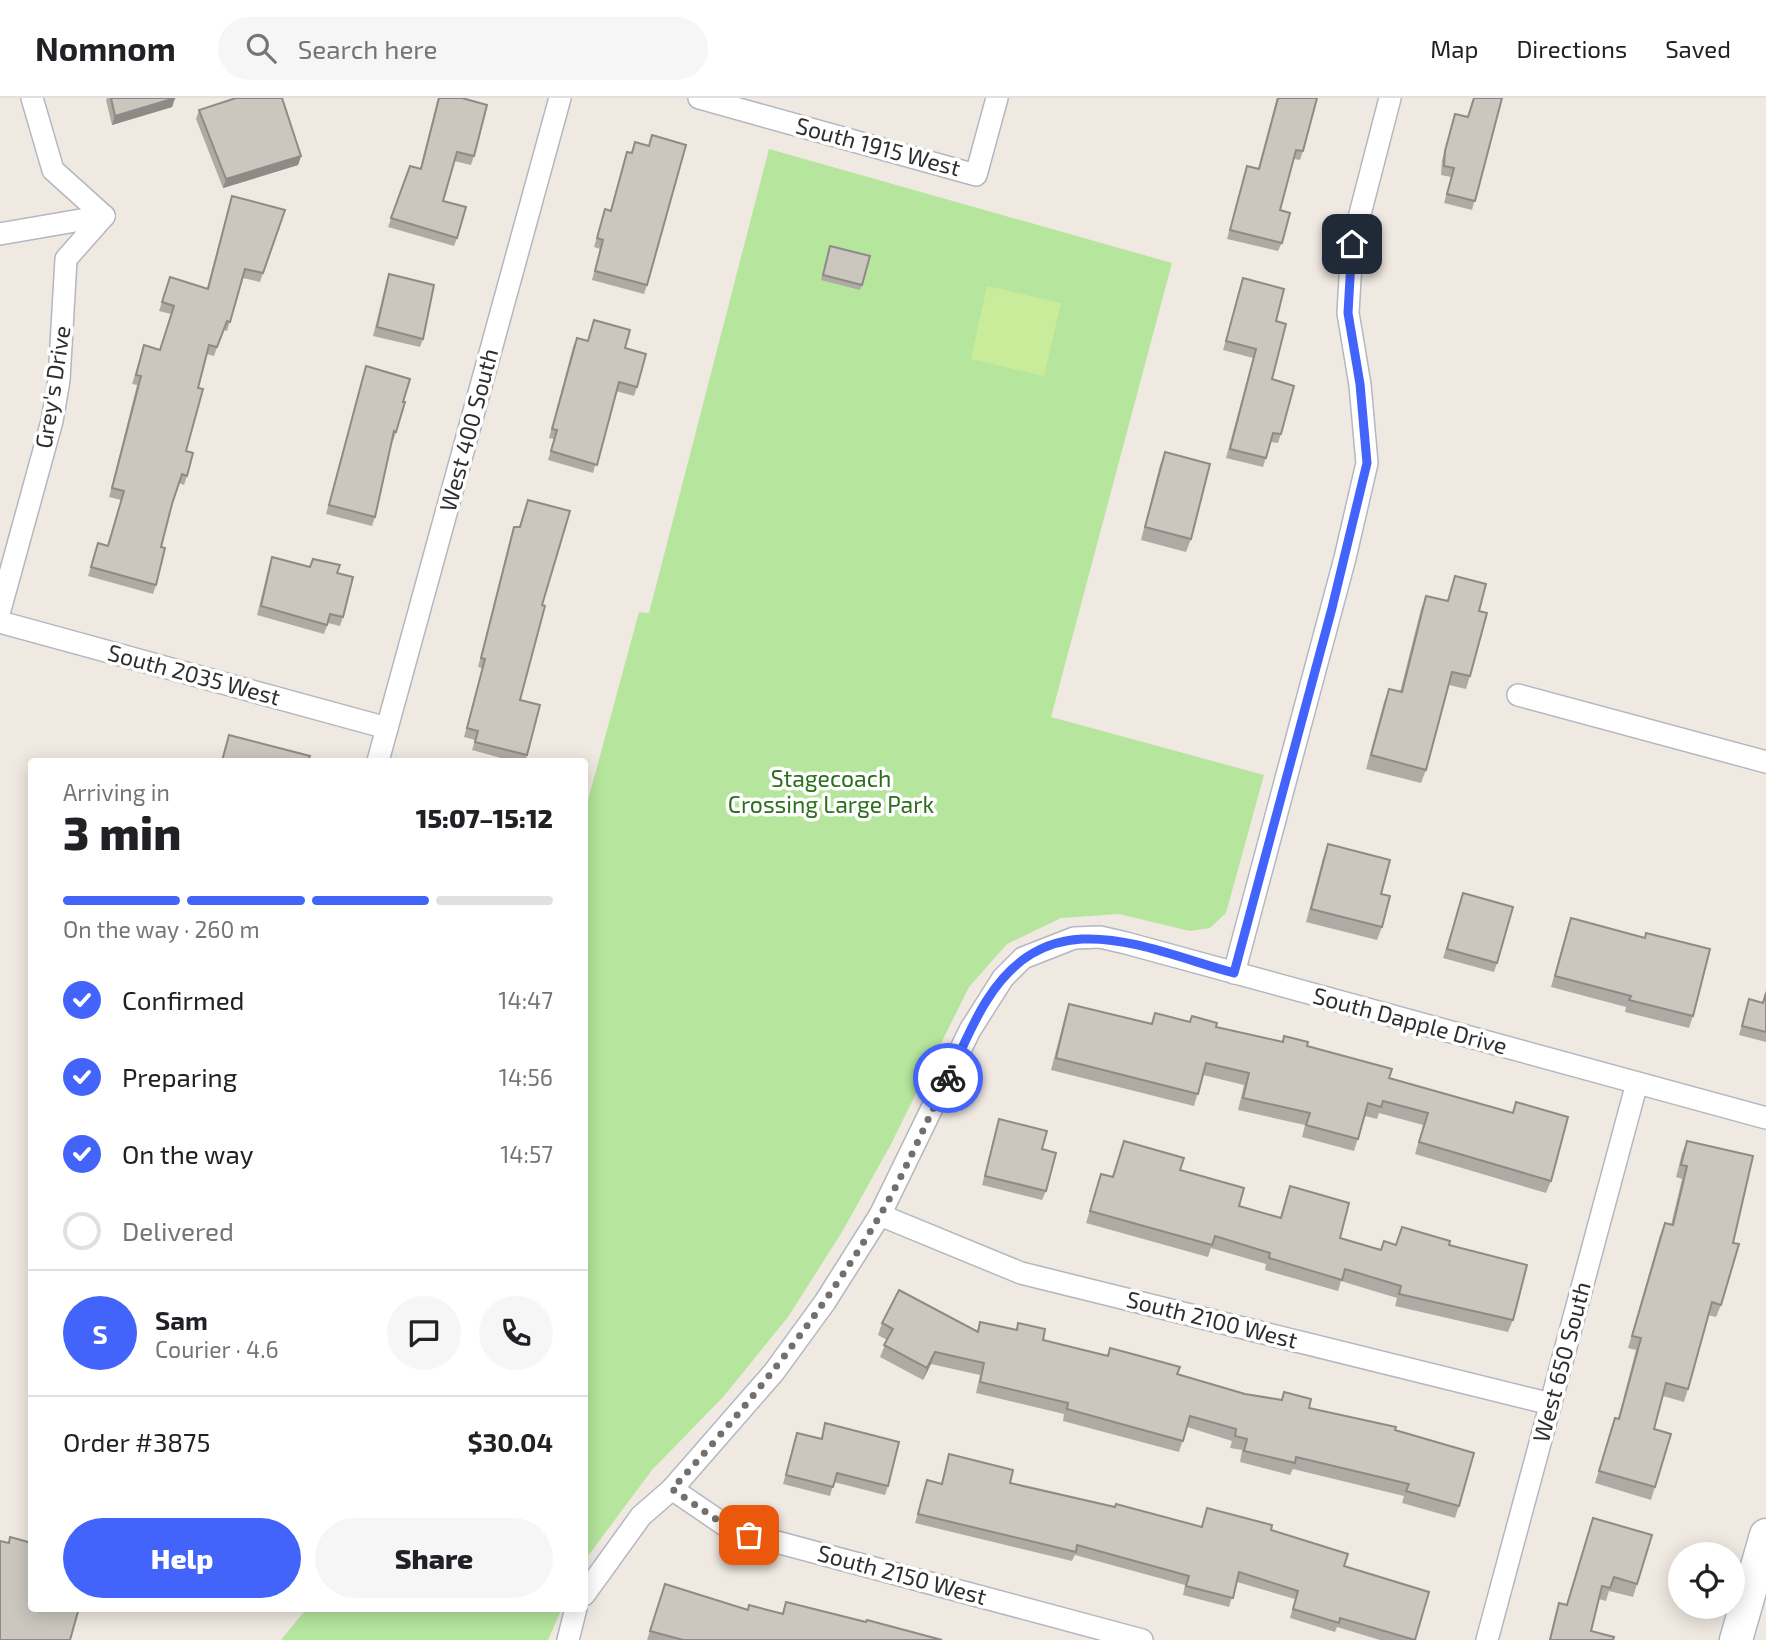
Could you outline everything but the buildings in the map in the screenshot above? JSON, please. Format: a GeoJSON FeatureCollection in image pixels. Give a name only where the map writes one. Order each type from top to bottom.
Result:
{"type":"FeatureCollection","features":[{"type":"Feature","properties":{"kind":"street"},"geometry":{"type":"LineString","coordinates":[[32,98],[53,170],[104,216]]}},
{"type":"Feature","properties":{"kind":"street","name":"West 400 South"},"geometry":{"type":"LineString","coordinates":[[379,758],[560,98]]}},
{"type":"Feature","properties":{"kind":"street","name":"South 1915 West"},"geometry":{"type":"LineString","coordinates":[[698,98],[976,174],[997,98]]}},
{"type":"Feature","properties":{"kind":"street"},"geometry":{"type":"LineString","coordinates":[[1234,973],[1367,463],[1360,384],[1348,313],[1352,244],[1390,98]]}},
{"type":"Feature","properties":{"kind":"street"},"geometry":{"type":"LineString","coordinates":[[0,234],[104,216]]}},
{"type":"Feature","properties":{"kind":"street","name":"Grey's Drive"},"geometry":{"type":"LineString","coordinates":[[0,610],[52,421],[59,380],[66,259],[104,216]]}},
{"type":"Feature","properties":{"kind":"street","name":"South 2035 West"},"geometry":{"type":"LineString","coordinates":[[0,622],[387,728]]}},
{"type":"Feature","properties":{"kind":"street"},"geometry":{"type":"LineString","coordinates":[[1518,695],[1766,760]]}},
{"type":"Feature","properties":{"kind":"street","name":"South Dapple Drive"},"geometry":{"type":"LineString","coordinates":[[588,1589],[641,1516],[672,1489],[775,1372],[880,1215],[988,999],[1023,958],[1054,944],[1074,938],[1100,937],[1766,1118]]}},
{"type":"Feature","properties":{"kind":"street","name":"West 650 South"},"geometry":{"type":"LineString","coordinates":[[1488,1640],[1637,1083]]}},
{"type":"Feature","properties":{"kind":"street","name":"South 2100 West"},"geometry":{"type":"LineString","coordinates":[[880,1215],[1021,1273],[1551,1404]]}},
{"type":"Feature","properties":{"kind":"street","name":"South 2150 West"},"geometry":{"type":"LineString","coordinates":[[672,1489],[732,1530],[1142,1640]]}},
{"type":"Feature","properties":{"kind":"street"},"geometry":{"type":"LineString","coordinates":[[1736,1640],[1766,1535]]}},
{"type":"Feature","properties":{"kind":"street"},"geometry":{"type":"LineString","coordinates":[[568,1640],[575,1612]]}},
{"type":"Feature","properties":{"kind":"green space","name":"Stagecoach Crossing Large Park"},"geometry":{"type":"Polygon","coordinates":[[[769,149],[1172,263],[1051,717],[1264,775],[1226,913],[1210,928],[1190,931],[1119,914],[1061,918],[1007,944],[969,987],[890,1146],[842,1232],[788,1317],[724,1396],[652,1470],[588,1556],[588,800],[639,612],[649,613],[769,149]]]}},
{"type":"Feature","properties":{"kind":"green space"},"geometry":{"type":"Polygon","coordinates":[[[987,286],[1061,303],[1044,376],[971,359],[987,286]]]}},
{"type":"Feature","properties":{"kind":"green space"},"geometry":{"type":"Polygon","coordinates":[[[304,1612],[560,1612],[548,1640],[281,1640],[304,1612]]]}},
{"type":"Feature","properties":{"kind":"way so far"},"geometry":{"type":"LineString","coordinates":[[749,1535],[732,1530],[708,1516],[672,1489],[775,1372],[825,1301],[880,1215],[948,1078]]}},
{"type":"Feature","properties":{"kind":"route"},"geometry":{"type":"LineString","coordinates":[[948,1078],[970,1030],[1003,978],[1023,958],[1054,944],[1074,938],[1100,937],[1234,973],[1332,608],[1367,463],[1360,384],[1348,313],[1352,244]]}}]}
